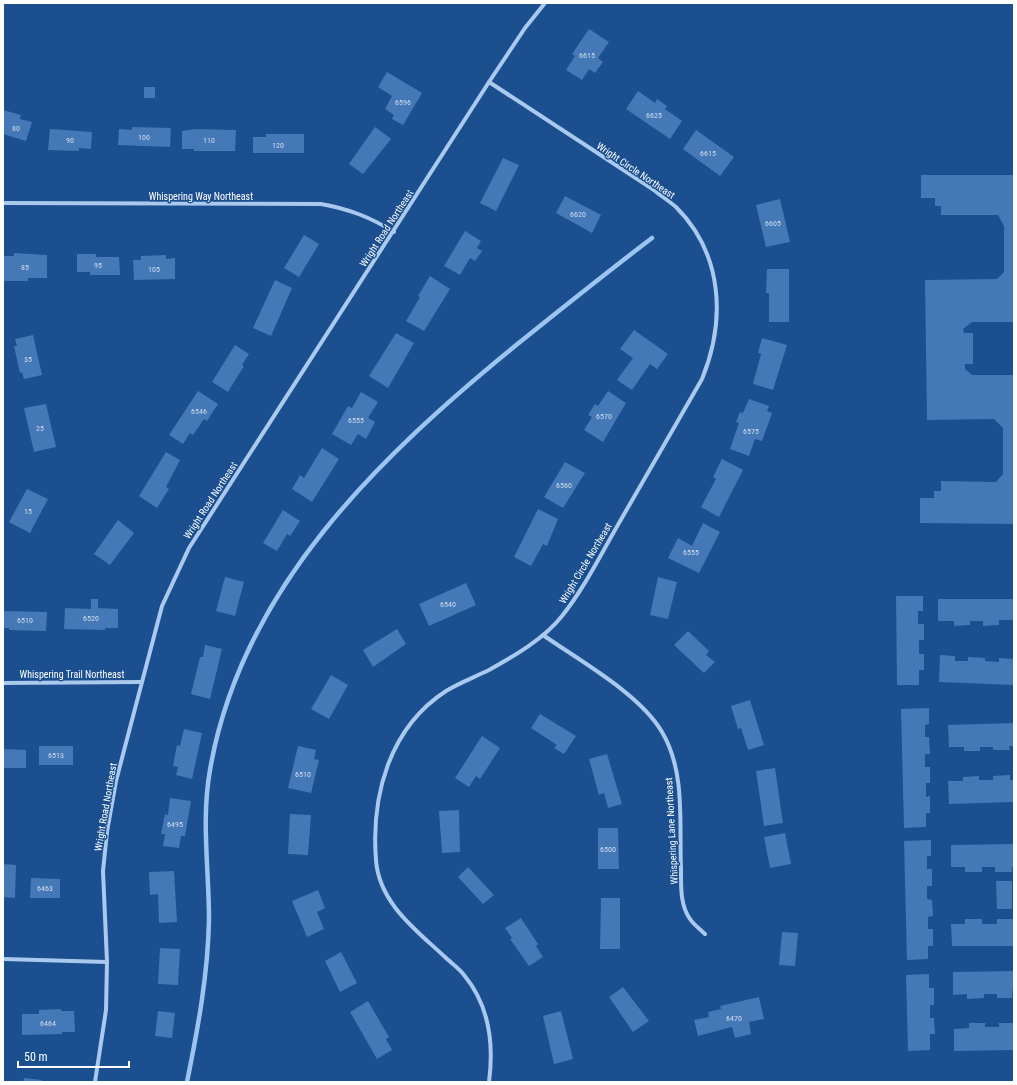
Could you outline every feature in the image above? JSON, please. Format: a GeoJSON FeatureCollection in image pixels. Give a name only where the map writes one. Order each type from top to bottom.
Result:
{"type":"FeatureCollection","features":[{"type":"Feature","properties":{"kind":"street","name":"Wright Road Northeast"},"geometry":{"type":"LineString","coordinates":[[95,1082],[106,1010],[107,962],[103,871],[107,832],[116,781],[162,606],[189,548],[394,232],[489,82],[525,28],[545,3]]}},
{"type":"Feature","properties":{"kind":"street","name":"Wright Circle Northeast"},"geometry":{"type":"LineString","coordinates":[[489,82],[654,190],[675,207],[691,225],[704,248],[713,272],[718,318],[710,359],[702,378],[586,581],[562,616],[543,636],[490,669],[445,691],[417,715],[402,734],[390,755],[383,776],[376,812],[376,861],[380,880],[387,895],[406,921],[464,974],[480,1001],[490,1030],[492,1063],[489,1082]]}},
{"type":"Feature","properties":{"kind":"street","name":"Whispering Way Northeast"},"geometry":{"type":"LineString","coordinates":[[3,203],[321,204],[358,213],[376,221],[394,232]]}},
{"type":"Feature","properties":{"kind":"street","name":"Whispering Lane Northeast"},"geometry":{"type":"LineString","coordinates":[[543,636],[633,697],[651,715],[663,733],[673,756],[678,781],[682,900],[690,919],[705,934]]}},
{"type":"Feature","properties":{"kind":"street","name":"Whispering Trail Northeast"},"geometry":{"type":"LineString","coordinates":[[3,682],[141,682]]}},
{"type":"Feature","properties":{"kind":"street"},"geometry":{"type":"LineString","coordinates":[[3,959],[107,962]]}},
{"type":"Feature","properties":{"kind":"building"},"geometry":{"type":"Polygon","coordinates":[[[589,29],[609,42],[598,58],[603,62],[595,73],[589,69],[582,80],[566,70],[575,56],[572,54],[589,29]]]}},
{"type":"Feature","properties":{"kind":"building"},"geometry":{"type":"Polygon","coordinates":[[[387,72],[422,93],[403,125],[392,119],[394,115],[385,109],[392,96],[378,87],[387,72]]]}},
{"type":"Feature","properties":{"kind":"building"},"geometry":{"type":"Polygon","coordinates":[[[144,87],[155,87],[155,98],[144,98],[144,87]]]}},
{"type":"Feature","properties":{"kind":"building"},"geometry":{"type":"Polygon","coordinates":[[[638,91],[655,103],[657,99],[667,106],[665,109],[682,121],[670,139],[626,109],[638,91]]]}},
{"type":"Feature","properties":{"kind":"building"},"geometry":{"type":"Polygon","coordinates":[[[3,110],[21,115],[20,119],[32,122],[26,141],[3,134],[3,110]]]}},
{"type":"Feature","properties":{"kind":"building"},"geometry":{"type":"Polygon","coordinates":[[[132,127],[171,128],[170,147],[118,145],[119,129],[132,130],[132,127]]]}},
{"type":"Feature","properties":{"kind":"building"},"geometry":{"type":"Polygon","coordinates":[[[375,127],[391,139],[363,174],[349,164],[375,127]]]}},
{"type":"Feature","properties":{"kind":"building"},"geometry":{"type":"Polygon","coordinates":[[[50,129],[92,132],[91,149],[79,148],[79,151],[48,150],[50,129]]]}},
{"type":"Feature","properties":{"kind":"building"},"geometry":{"type":"Polygon","coordinates":[[[195,129],[236,130],[235,151],[194,151],[194,149],[182,149],[182,131],[195,129]]]}},
{"type":"Feature","properties":{"kind":"building"},"geometry":{"type":"Polygon","coordinates":[[[696,130],[734,157],[720,176],[683,149],[696,130]]]}},
{"type":"Feature","properties":{"kind":"building"},"geometry":{"type":"Polygon","coordinates":[[[266,134],[304,134],[304,153],[253,153],[253,137],[266,137],[266,134]]]}},
{"type":"Feature","properties":{"kind":"building"},"geometry":{"type":"Polygon","coordinates":[[[503,158],[519,165],[496,211],[480,203],[503,158]]]}},
{"type":"Feature","properties":{"kind":"building"},"geometry":{"type":"Polygon","coordinates":[[[921,175],[1014,175],[1014,322],[972,322],[963,329],[964,333],[973,333],[973,364],[965,364],[965,369],[972,375],[1014,375],[1014,524],[920,523],[920,498],[934,498],[934,491],[941,491],[941,481],[996,482],[1003,474],[1003,428],[994,419],[927,420],[925,280],[997,279],[1004,272],[1004,226],[998,215],[941,215],[941,206],[935,206],[935,198],[921,198],[921,175]]]}},
{"type":"Feature","properties":{"kind":"building"},"geometry":{"type":"Polygon","coordinates":[[[565,196],[601,215],[592,233],[556,213],[565,196]]]}},
{"type":"Feature","properties":{"kind":"building"},"geometry":{"type":"Polygon","coordinates":[[[780,199],[790,242],[766,247],[756,205],[780,199]]]}},
{"type":"Feature","properties":{"kind":"building"},"geometry":{"type":"Polygon","coordinates":[[[465,231],[481,241],[477,248],[482,251],[475,261],[470,258],[460,275],[444,266],[465,231]]]}},
{"type":"Feature","properties":{"kind":"building"},"geometry":{"type":"Polygon","coordinates":[[[304,235],[319,244],[299,277],[284,268],[304,235]]]}},
{"type":"Feature","properties":{"kind":"building"},"geometry":{"type":"Polygon","coordinates":[[[14,253],[47,255],[47,278],[28,278],[28,281],[3,281],[3,256],[14,256],[14,253]]]}},
{"type":"Feature","properties":{"kind":"building"},"geometry":{"type":"Polygon","coordinates":[[[77,254],[96,254],[96,257],[119,257],[120,275],[90,275],[90,272],[77,272],[77,254]]]}},
{"type":"Feature","properties":{"kind":"building"},"geometry":{"type":"Polygon","coordinates":[[[166,255],[166,259],[175,258],[175,279],[134,280],[133,260],[141,260],[141,256],[166,255]]]}},
{"type":"Feature","properties":{"kind":"building"},"geometry":{"type":"Polygon","coordinates":[[[767,269],[789,269],[789,322],[769,322],[769,293],[766,293],[767,269]]]}},
{"type":"Feature","properties":{"kind":"building"},"geometry":{"type":"Polygon","coordinates":[[[430,276],[450,289],[424,331],[406,321],[430,276]]]}},
{"type":"Feature","properties":{"kind":"building"},"geometry":{"type":"Polygon","coordinates":[[[275,280],[292,288],[271,336],[253,328],[275,280]]]}},
{"type":"Feature","properties":{"kind":"building"},"geometry":{"type":"Polygon","coordinates":[[[634,330],[668,354],[657,369],[650,364],[632,390],[617,380],[633,358],[620,349],[634,330]]]}},
{"type":"Feature","properties":{"kind":"building"},"geometry":{"type":"Polygon","coordinates":[[[396,333],[414,343],[388,388],[369,376],[396,333]]]}},
{"type":"Feature","properties":{"kind":"building"},"geometry":{"type":"Polygon","coordinates":[[[33,335],[42,375],[24,379],[22,372],[20,373],[14,346],[17,346],[15,339],[33,335]]]}},
{"type":"Feature","properties":{"kind":"building"},"geometry":{"type":"Polygon","coordinates":[[[762,338],[787,345],[773,390],[753,384],[761,354],[758,353],[762,338]]]}},
{"type":"Feature","properties":{"kind":"building"},"geometry":{"type":"Polygon","coordinates":[[[235,345],[249,354],[242,365],[244,366],[228,392],[212,382],[235,345]]]}},
{"type":"Feature","properties":{"kind":"building"},"geometry":{"type":"Polygon","coordinates":[[[198,391],[218,404],[207,421],[204,419],[193,435],[190,433],[183,444],[169,435],[198,391]]]}},
{"type":"Feature","properties":{"kind":"building"},"geometry":{"type":"Polygon","coordinates":[[[608,391],[626,403],[603,442],[584,430],[592,417],[588,415],[595,404],[598,406],[608,391]]]}},
{"type":"Feature","properties":{"kind":"building"},"geometry":{"type":"Polygon","coordinates":[[[361,392],[378,402],[368,418],[375,422],[366,439],[358,434],[351,445],[332,434],[348,406],[352,408],[361,392]]]}},
{"type":"Feature","properties":{"kind":"building"},"geometry":{"type":"Polygon","coordinates":[[[749,399],[769,406],[767,411],[772,413],[762,441],[755,439],[749,456],[730,449],[739,423],[736,422],[740,412],[743,413],[749,399]]]}},
{"type":"Feature","properties":{"kind":"building"},"geometry":{"type":"Polygon","coordinates":[[[46,404],[56,447],[34,452],[24,408],[46,404]]]}},
{"type":"Feature","properties":{"kind":"building"},"geometry":{"type":"Polygon","coordinates":[[[322,448],[339,459],[312,502],[292,489],[300,475],[304,478],[322,448]]]}},
{"type":"Feature","properties":{"kind":"building"},"geometry":{"type":"Polygon","coordinates":[[[166,452],[180,460],[166,487],[169,489],[157,508],[139,496],[166,452]]]}},
{"type":"Feature","properties":{"kind":"building"},"geometry":{"type":"Polygon","coordinates":[[[722,459],[743,470],[719,517],[701,507],[716,479],[713,477],[722,459]]]}},
{"type":"Feature","properties":{"kind":"building"},"geometry":{"type":"Polygon","coordinates":[[[565,462],[585,473],[563,508],[544,497],[565,462]]]}},
{"type":"Feature","properties":{"kind":"building"},"geometry":{"type":"Polygon","coordinates":[[[27,489],[48,499],[30,533],[9,522],[27,489]]]}},
{"type":"Feature","properties":{"kind":"building"},"geometry":{"type":"Polygon","coordinates":[[[538,509],[558,519],[547,546],[543,544],[531,566],[514,557],[538,509]]]}},
{"type":"Feature","properties":{"kind":"building"},"geometry":{"type":"Polygon","coordinates":[[[283,510],[300,521],[290,536],[287,534],[277,551],[263,543],[283,510]]]}},
{"type":"Feature","properties":{"kind":"building"},"geometry":{"type":"Polygon","coordinates":[[[118,520],[134,533],[110,565],[94,554],[118,520]]]}},
{"type":"Feature","properties":{"kind":"building"},"geometry":{"type":"Polygon","coordinates":[[[703,523],[720,532],[699,573],[668,558],[678,538],[692,546],[703,523]]]}},
{"type":"Feature","properties":{"kind":"building"},"geometry":{"type":"Polygon","coordinates":[[[225,577],[244,582],[235,616],[216,611],[225,577]]]}},
{"type":"Feature","properties":{"kind":"building"},"geometry":{"type":"Polygon","coordinates":[[[658,577],[677,582],[668,619],[650,615],[658,577]]]}},
{"type":"Feature","properties":{"kind":"building"},"geometry":{"type":"Polygon","coordinates":[[[466,583],[476,605],[429,626],[419,604],[466,583]]]}},
{"type":"Feature","properties":{"kind":"building"},"geometry":{"type":"Polygon","coordinates":[[[896,596],[923,596],[923,611],[918,611],[918,624],[924,624],[924,640],[919,640],[919,654],[924,654],[924,670],[919,670],[919,685],[897,685],[896,596]]]}},
{"type":"Feature","properties":{"kind":"building"},"geometry":{"type":"Polygon","coordinates":[[[91,599],[98,599],[98,608],[118,609],[118,628],[105,628],[105,630],[64,629],[65,608],[91,609],[91,599]]]}},
{"type":"Feature","properties":{"kind":"building"},"geometry":{"type":"Polygon","coordinates":[[[938,599],[1014,599],[1014,620],[999,620],[999,625],[983,626],[983,621],[970,621],[970,625],[954,626],[954,621],[938,621],[938,599]]]}},
{"type":"Feature","properties":{"kind":"building"},"geometry":{"type":"Polygon","coordinates":[[[3,611],[47,612],[46,631],[9,630],[9,628],[3,628],[3,611]]]}},
{"type":"Feature","properties":{"kind":"building"},"geometry":{"type":"Polygon","coordinates":[[[397,629],[406,644],[373,667],[363,650],[397,629]]]}},
{"type":"Feature","properties":{"kind":"building"},"geometry":{"type":"Polygon","coordinates":[[[688,631],[709,651],[706,655],[715,662],[704,673],[674,645],[688,631]]]}},
{"type":"Feature","properties":{"kind":"building"},"geometry":{"type":"Polygon","coordinates":[[[205,645],[222,649],[210,699],[191,694],[200,657],[203,657],[205,645]]]}},
{"type":"Feature","properties":{"kind":"building"},"geometry":{"type":"Polygon","coordinates":[[[940,655],[955,656],[955,661],[968,661],[968,657],[985,658],[985,661],[999,662],[999,658],[1014,659],[1014,685],[939,682],[940,655]]]}},
{"type":"Feature","properties":{"kind":"building"},"geometry":{"type":"Polygon","coordinates":[[[331,675],[348,685],[329,719],[311,709],[331,675]]]}},
{"type":"Feature","properties":{"kind":"building"},"geometry":{"type":"Polygon","coordinates":[[[750,700],[764,745],[748,750],[741,728],[738,729],[731,706],[750,700]]]}},
{"type":"Feature","properties":{"kind":"building"},"geometry":{"type":"Polygon","coordinates":[[[929,708],[929,724],[925,725],[925,737],[929,737],[930,754],[925,754],[925,767],[930,767],[930,783],[926,783],[926,797],[930,796],[930,813],[926,813],[926,827],[904,828],[901,709],[929,708]]]}},
{"type":"Feature","properties":{"kind":"building"},"geometry":{"type":"Polygon","coordinates":[[[540,714],[576,736],[564,754],[554,748],[557,745],[531,728],[540,714]]]}},
{"type":"Feature","properties":{"kind":"building"},"geometry":{"type":"Polygon","coordinates":[[[1014,723],[1014,746],[1009,746],[1010,750],[993,750],[993,747],[980,747],[980,751],[964,751],[964,747],[949,747],[948,725],[1014,723]]]}},
{"type":"Feature","properties":{"kind":"building"},"geometry":{"type":"Polygon","coordinates":[[[184,729],[202,733],[192,779],[176,775],[178,767],[173,766],[177,745],[180,746],[184,729]]]}},
{"type":"Feature","properties":{"kind":"building"},"geometry":{"type":"Polygon","coordinates":[[[482,736],[500,748],[480,779],[476,776],[469,787],[455,778],[482,736]]]}},
{"type":"Feature","properties":{"kind":"building"},"geometry":{"type":"Polygon","coordinates":[[[39,746],[73,746],[73,765],[39,765],[39,746]]]}},
{"type":"Feature","properties":{"kind":"building"},"geometry":{"type":"Polygon","coordinates":[[[298,746],[316,750],[314,759],[319,760],[311,793],[288,788],[298,746]]]}},
{"type":"Feature","properties":{"kind":"building"},"geometry":{"type":"Polygon","coordinates":[[[3,749],[26,750],[26,768],[3,768],[3,749]]]}},
{"type":"Feature","properties":{"kind":"building"},"geometry":{"type":"Polygon","coordinates":[[[607,754],[622,804],[608,808],[604,793],[599,795],[589,759],[607,754]]]}},
{"type":"Feature","properties":{"kind":"building"},"geometry":{"type":"Polygon","coordinates":[[[775,768],[783,823],[764,826],[756,771],[775,768]]]}},
{"type":"Feature","properties":{"kind":"building"},"geometry":{"type":"Polygon","coordinates":[[[1010,775],[1010,780],[1014,780],[1014,802],[949,804],[948,781],[963,781],[963,777],[979,776],[979,780],[993,780],[993,776],[1010,775]]]}},
{"type":"Feature","properties":{"kind":"building"},"geometry":{"type":"Polygon","coordinates":[[[170,798],[191,801],[185,836],[181,836],[179,848],[163,846],[165,834],[161,834],[165,814],[168,815],[170,798]]]}},
{"type":"Feature","properties":{"kind":"building"},"geometry":{"type":"Polygon","coordinates":[[[459,810],[460,852],[442,853],[439,811],[459,810]]]}},
{"type":"Feature","properties":{"kind":"building"},"geometry":{"type":"Polygon","coordinates":[[[290,814],[311,815],[308,855],[288,854],[290,814]]]}},
{"type":"Feature","properties":{"kind":"building"},"geometry":{"type":"Polygon","coordinates":[[[598,828],[618,828],[619,869],[598,869],[598,828]]]}},
{"type":"Feature","properties":{"kind":"building"},"geometry":{"type":"Polygon","coordinates":[[[785,833],[791,864],[770,868],[764,837],[785,833]]]}},
{"type":"Feature","properties":{"kind":"building"},"geometry":{"type":"Polygon","coordinates":[[[931,840],[931,856],[927,856],[927,869],[932,869],[932,886],[927,886],[927,899],[932,900],[933,916],[928,917],[928,929],[933,929],[933,946],[928,946],[928,959],[907,960],[904,841],[931,840]]]}},
{"type":"Feature","properties":{"kind":"building"},"geometry":{"type":"Polygon","coordinates":[[[1014,844],[1014,867],[1012,867],[1012,872],[995,872],[995,867],[982,867],[982,872],[965,872],[965,867],[951,867],[951,845],[1014,844]]]}},
{"type":"Feature","properties":{"kind":"building"},"geometry":{"type":"Polygon","coordinates":[[[3,864],[16,865],[15,898],[3,897],[3,864]]]}},
{"type":"Feature","properties":{"kind":"building"},"geometry":{"type":"Polygon","coordinates":[[[468,867],[494,895],[483,904],[458,877],[468,867]]]}},
{"type":"Feature","properties":{"kind":"building"},"geometry":{"type":"Polygon","coordinates":[[[174,871],[177,922],[159,923],[158,894],[150,895],[149,872],[174,871]]]}},
{"type":"Feature","properties":{"kind":"building"},"geometry":{"type":"Polygon","coordinates":[[[31,878],[60,879],[60,898],[30,898],[31,878]]]}},
{"type":"Feature","properties":{"kind":"building"},"geometry":{"type":"Polygon","coordinates":[[[996,881],[1012,881],[1012,909],[997,909],[996,881]]]}},
{"type":"Feature","properties":{"kind":"building"},"geometry":{"type":"Polygon","coordinates":[[[318,890],[325,908],[317,912],[324,929],[307,937],[292,901],[318,890]]]}},
{"type":"Feature","properties":{"kind":"building"},"geometry":{"type":"Polygon","coordinates":[[[601,898],[620,898],[620,949],[600,949],[601,898]]]}},
{"type":"Feature","properties":{"kind":"building"},"geometry":{"type":"Polygon","coordinates":[[[521,918],[538,944],[536,946],[543,957],[529,966],[510,939],[512,938],[505,928],[521,918]]]}},
{"type":"Feature","properties":{"kind":"building"},"geometry":{"type":"Polygon","coordinates":[[[965,919],[982,919],[982,924],[997,924],[997,919],[1014,919],[1014,946],[952,946],[951,924],[965,924],[965,919]]]}},
{"type":"Feature","properties":{"kind":"building"},"geometry":{"type":"Polygon","coordinates":[[[782,932],[798,933],[795,966],[779,965],[782,932]]]}},
{"type":"Feature","properties":{"kind":"building"},"geometry":{"type":"Polygon","coordinates":[[[160,948],[180,949],[178,985],[158,984],[160,948]]]}},
{"type":"Feature","properties":{"kind":"building"},"geometry":{"type":"Polygon","coordinates":[[[341,952],[357,983],[340,992],[325,961],[341,952]]]}},
{"type":"Feature","properties":{"kind":"building"},"geometry":{"type":"Polygon","coordinates":[[[1014,971],[1012,998],[997,998],[997,994],[984,994],[984,998],[967,999],[967,994],[953,995],[953,972],[1014,971]]]}},
{"type":"Feature","properties":{"kind":"building"},"geometry":{"type":"Polygon","coordinates":[[[929,974],[929,988],[934,988],[934,1005],[930,1005],[930,1018],[934,1018],[935,1034],[930,1034],[930,1050],[908,1051],[906,975],[929,974]]]}},
{"type":"Feature","properties":{"kind":"building"},"geometry":{"type":"Polygon","coordinates":[[[623,987],[649,1021],[633,1032],[609,997],[623,987]]]}},
{"type":"Feature","properties":{"kind":"building"},"geometry":{"type":"Polygon","coordinates":[[[759,997],[764,1019],[749,1022],[751,1034],[735,1038],[732,1027],[698,1036],[694,1020],[709,1017],[708,1012],[721,1009],[720,1006],[759,997]]]}},
{"type":"Feature","properties":{"kind":"building"},"geometry":{"type":"Polygon","coordinates":[[[368,1001],[389,1037],[386,1039],[392,1050],[377,1059],[350,1012],[368,1001]]]}},
{"type":"Feature","properties":{"kind":"building"},"geometry":{"type":"Polygon","coordinates":[[[61,1009],[61,1011],[74,1011],[75,1032],[62,1032],[62,1034],[22,1035],[22,1014],[39,1014],[39,1010],[61,1009]]]}},
{"type":"Feature","properties":{"kind":"building"},"geometry":{"type":"Polygon","coordinates":[[[158,1011],[175,1013],[172,1038],[155,1036],[158,1011]]]}},
{"type":"Feature","properties":{"kind":"building"},"geometry":{"type":"Polygon","coordinates":[[[561,1011],[573,1059],[554,1064],[543,1016],[561,1011]]]}},
{"type":"Feature","properties":{"kind":"building"},"geometry":{"type":"Polygon","coordinates":[[[969,1023],[985,1023],[985,1027],[999,1027],[999,1023],[1014,1023],[1014,1050],[954,1051],[954,1029],[969,1028],[969,1023]]]}},
{"type":"Feature","properties":{"kind":"building"},"geometry":{"type":"Polygon","coordinates":[[[24,1078],[42,1080],[41,1082],[23,1082],[24,1078]]]}},
{"type":"Feature","properties":{"kind":"waterway"},"geometry":{"type":"LineString","coordinates":[[187,1082],[202,1001],[207,960],[209,919],[206,844],[207,789],[210,770],[226,704],[252,643],[284,586],[323,532],[367,481],[414,434],[464,389],[532,332],[652,238]]}}]}
